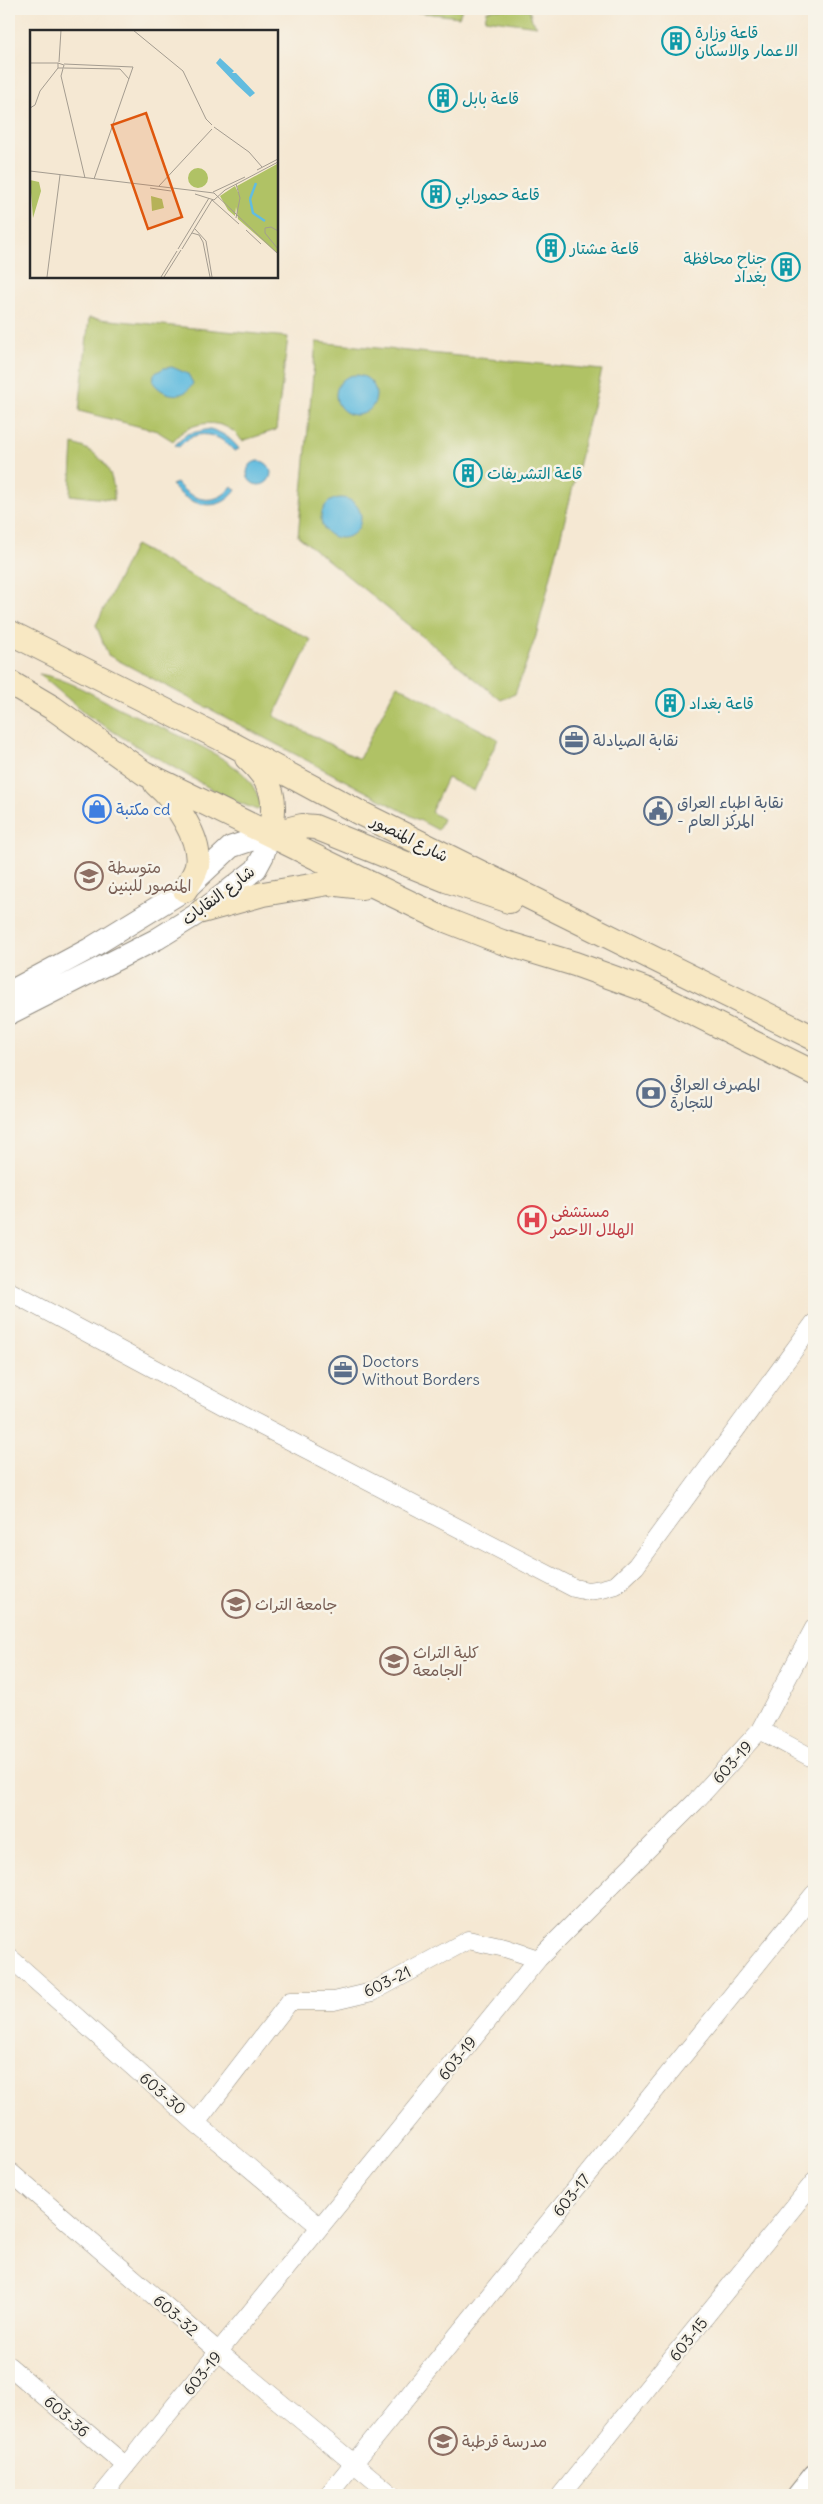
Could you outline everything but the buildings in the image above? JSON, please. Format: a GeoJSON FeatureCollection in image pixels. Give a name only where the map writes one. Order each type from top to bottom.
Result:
{"type":"FeatureCollection","features":[{"type":"Feature","properties":{"kind":"main road","name":"شارع المنصور"},"geometry":{"type":"LineString","coordinates":[[9,632],[230,743],[358,812],[814,1038]]}},
{"type":"Feature","properties":{"kind":"main road"},"geometry":{"type":"LineString","coordinates":[[9,682],[53,708],[144,773],[380,889],[443,919],[502,942],[575,964],[647,990],[814,1073]]}},
{"type":"Feature","properties":{"kind":"main road"},"geometry":{"type":"LineString","coordinates":[[230,743],[256,766],[270,785],[274,804],[270,834]]}},
{"type":"Feature","properties":{"kind":"main road"},"geometry":{"type":"LineString","coordinates":[[144,773],[175,805],[190,833],[198,856],[197,865],[185,890]]}},
{"type":"Feature","properties":{"kind":"main road"},"geometry":{"type":"LineString","coordinates":[[270,834],[302,826],[315,827],[446,880],[598,932]]}},
{"type":"Feature","properties":{"kind":"main road"},"geometry":{"type":"LineString","coordinates":[[202,911],[263,894],[330,883],[380,889]]}},
{"type":"Feature","properties":{"kind":"street","name":"شارع النقابات"},"geometry":{"type":"LineString","coordinates":[[9,992],[89,949],[185,890],[231,847],[270,834]]}},
{"type":"Feature","properties":{"kind":"street","name":"شارع النقابات"},"geometry":{"type":"LineString","coordinates":[[9,1014],[157,939],[202,911],[256,870],[270,834]]}},
{"type":"Feature","properties":{"kind":"street"},"geometry":{"type":"LineString","coordinates":[[9,1291],[478,1539],[561,1582],[574,1588],[588,1591],[616,1585],[636,1566],[814,1323]]}},
{"type":"Feature","properties":{"kind":"street","name":"603-19"},"geometry":{"type":"LineString","coordinates":[[102,2495],[538,1959],[695,1802],[760,1730],[814,1628]]}},
{"type":"Feature","properties":{"kind":"street"},"geometry":{"type":"LineString","coordinates":[[760,1730],[814,1759]]}},
{"type":"Feature","properties":{"kind":"street","name":"603-17"},"geometry":{"type":"LineString","coordinates":[[328,2495],[814,1894]]}},
{"type":"Feature","properties":{"kind":"street","name":"603-21"},"geometry":{"type":"LineString","coordinates":[[196,2123],[290,2001],[334,2001],[372,1992],[468,1940],[505,1948],[538,1959]]}},
{"type":"Feature","properties":{"kind":"street","name":"603-30"},"geometry":{"type":"LineString","coordinates":[[9,1957],[196,2123],[319,2226]]}},
{"type":"Feature","properties":{"kind":"street","name":"603-32"},"geometry":{"type":"LineString","coordinates":[[9,2171],[219,2352],[392,2495]]}},
{"type":"Feature","properties":{"kind":"street","name":"603-15"},"geometry":{"type":"LineString","coordinates":[[561,2495],[814,2182]]}},
{"type":"Feature","properties":{"kind":"street","name":"603-36"},"geometry":{"type":"LineString","coordinates":[[9,2366],[126,2466]]}},
{"type":"Feature","properties":{"kind":"street"},"geometry":{"type":"LineString","coordinates":[[798,2495],[814,2475]]}},
{"type":"Feature","properties":{"kind":"green space"},"geometry":{"type":"Polygon","coordinates":[[[390,9],[462,9],[459,17],[390,9]]]}},
{"type":"Feature","properties":{"kind":"green space"},"geometry":{"type":"Polygon","coordinates":[[[495,9],[529,9],[532,20],[537,26],[485,19],[487,11],[495,9]]]}},
{"type":"Feature","properties":{"kind":"green space"},"geometry":{"type":"Polygon","coordinates":[[[89,318],[288,337],[276,430],[242,441],[227,427],[208,423],[189,428],[173,441],[157,431],[79,411],[89,318]]]}},
{"type":"Feature","properties":{"kind":"green space"},"geometry":{"type":"Polygon","coordinates":[[[316,342],[602,370],[536,636],[515,694],[501,700],[298,536],[316,342]]]}},
{"type":"Feature","properties":{"kind":"green space"},"geometry":{"type":"Polygon","coordinates":[[[73,444],[92,452],[105,464],[112,480],[114,500],[70,495],[73,444]]]}},
{"type":"Feature","properties":{"kind":"green space"},"geometry":{"type":"Polygon","coordinates":[[[135,545],[311,640],[274,716],[359,759],[397,685],[498,739],[474,791],[447,778],[431,812],[443,819],[438,830],[108,655],[96,625],[135,545]]]}},
{"type":"Feature","properties":{"kind":"green space"},"geometry":{"type":"Polygon","coordinates":[[[39,674],[70,683],[227,761],[244,774],[259,797],[262,807],[257,810],[225,797],[133,744],[87,715],[39,674]]]}},
{"type":"Feature","properties":{"kind":"water"},"geometry":{"type":"Polygon","coordinates":[[[172,367],[188,374],[193,383],[185,392],[179,394],[168,393],[162,391],[153,382],[154,374],[164,368],[172,367]]]}},
{"type":"Feature","properties":{"kind":"water"},"geometry":{"type":"Polygon","coordinates":[[[356,375],[370,381],[376,395],[370,409],[356,415],[342,409],[336,395],[342,381],[356,375]]]}},
{"type":"Feature","properties":{"kind":"water"},"geometry":{"type":"Polygon","coordinates":[[[210,429],[226,436],[239,449],[234,451],[222,440],[207,435],[192,437],[179,447],[175,445],[187,434],[210,429]]]}},
{"type":"Feature","properties":{"kind":"water"},"geometry":{"type":"Polygon","coordinates":[[[259,461],[264,462],[270,468],[270,478],[264,484],[259,485],[254,484],[248,478],[247,473],[248,468],[254,462],[259,461]]]}},
{"type":"Feature","properties":{"kind":"water"},"geometry":{"type":"Polygon","coordinates":[[[177,483],[189,494],[203,499],[218,497],[226,493],[232,486],[236,490],[221,503],[203,504],[194,502],[178,492],[172,485],[177,483]]]}},
{"type":"Feature","properties":{"kind":"water"},"geometry":{"type":"Polygon","coordinates":[[[341,498],[355,504],[361,518],[355,532],[341,538],[327,532],[321,518],[327,504],[341,498]]]}},
{"type":"Feature","properties":{"kind":"place","name":"قاعة وزارة الاعمار والاسكان"},"geometry":{"type":"Point","coordinates":[676,41]}},
{"type":"Feature","properties":{"kind":"place","name":"قاعة بابل"},"geometry":{"type":"Point","coordinates":[443,98]}},
{"type":"Feature","properties":{"kind":"place","name":"قاعة حمورابي"},"geometry":{"type":"Point","coordinates":[436,194]}},
{"type":"Feature","properties":{"kind":"place","name":"قاعة عشتار"},"geometry":{"type":"Point","coordinates":[551,248]}},
{"type":"Feature","properties":{"kind":"place","name":"جناح محافظة بغداد"},"geometry":{"type":"Point","coordinates":[786,267]}},
{"type":"Feature","properties":{"kind":"place","name":"قاعة التشريفات"},"geometry":{"type":"Point","coordinates":[468,473]}},
{"type":"Feature","properties":{"kind":"place","name":"قاعة بغداد"},"geometry":{"type":"Point","coordinates":[670,703]}},
{"type":"Feature","properties":{"kind":"place","name":"نقابة الصيادلة"},"geometry":{"type":"Point","coordinates":[574,740]}},
{"type":"Feature","properties":{"kind":"place","name":"مكتبة cd"},"geometry":{"type":"Point","coordinates":[97,809]}},
{"type":"Feature","properties":{"kind":"place","name":"نقابة اطباء العراق - المركز العام"},"geometry":{"type":"Point","coordinates":[658,811]}},
{"type":"Feature","properties":{"kind":"place","name":"متوسطة المنصور للبنين"},"geometry":{"type":"Point","coordinates":[89,876]}},
{"type":"Feature","properties":{"kind":"place","name":"المصرف العراقي للتجارة"},"geometry":{"type":"Point","coordinates":[651,1093]}},
{"type":"Feature","properties":{"kind":"place","name":"مستشفى الهلال الاحمر"},"geometry":{"type":"Point","coordinates":[532,1220]}},
{"type":"Feature","properties":{"kind":"place","name":"Doctors Without Borders"},"geometry":{"type":"Point","coordinates":[343,1370]}},
{"type":"Feature","properties":{"kind":"place","name":"جامعة التراث"},"geometry":{"type":"Point","coordinates":[236,1604]}},
{"type":"Feature","properties":{"kind":"place","name":"كلية التراث الجامعة"},"geometry":{"type":"Point","coordinates":[394,1661]}},
{"type":"Feature","properties":{"kind":"place","name":"مدرسة قرطبة"},"geometry":{"type":"Point","coordinates":[443,2441]}}]}
